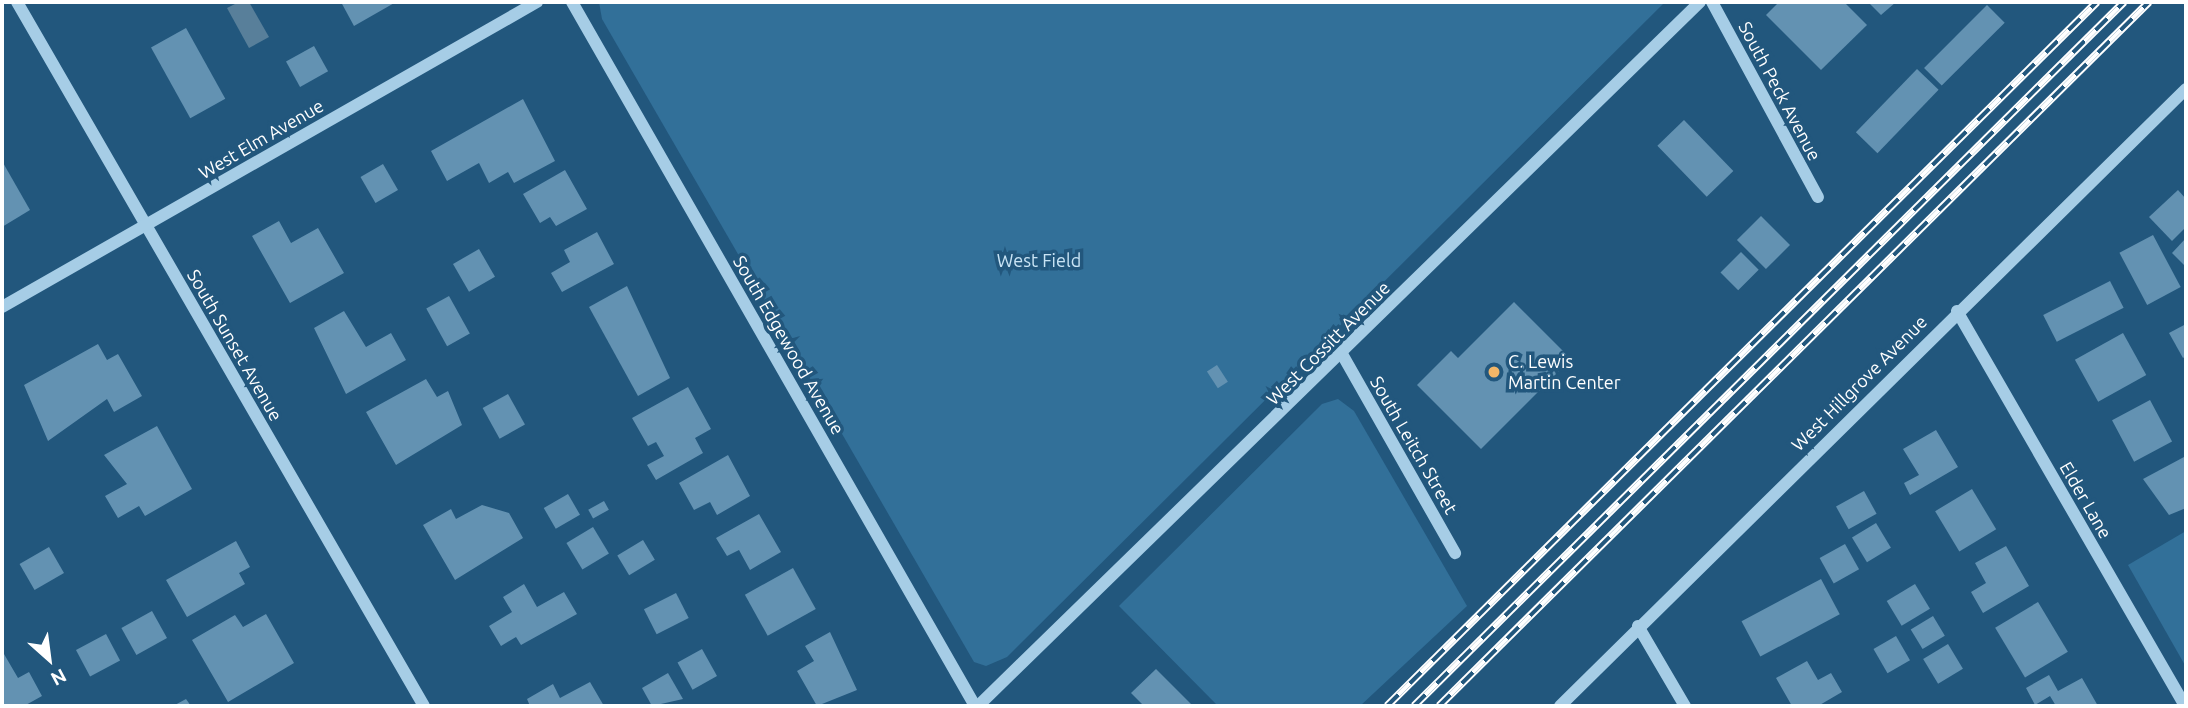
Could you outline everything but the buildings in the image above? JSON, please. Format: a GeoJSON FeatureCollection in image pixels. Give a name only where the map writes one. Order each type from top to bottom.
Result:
{"type":"FeatureCollection","features":[{"type":"Feature","properties":{"kind":"street","name":"South Sunset Avenue"},"geometry":{"type":"LineString","coordinates":[[17,2],[424,706]]}},
{"type":"Feature","properties":{"kind":"street","name":"West Elm Avenue"},"geometry":{"type":"LineString","coordinates":[[2,307],[537,2]]}},
{"type":"Feature","properties":{"kind":"street","name":"South Edgewood Avenue"},"geometry":{"type":"LineString","coordinates":[[572,2],[976,706]]}},
{"type":"Feature","properties":{"kind":"street","name":"West Cossitt Avenue"},"geometry":{"type":"LineString","coordinates":[[976,706],[1342,354],[1700,2]]}},
{"type":"Feature","properties":{"kind":"street","name":"South Peck Avenue"},"geometry":{"type":"LineString","coordinates":[[1713,2],[1818,197]]}},
{"type":"Feature","properties":{"kind":"street","name":"West Hillgrove Avenue"},"geometry":{"type":"LineString","coordinates":[[1560,706],[1957,311],[2186,89]]}},
{"type":"Feature","properties":{"kind":"street","name":"Elder Lane"},"geometry":{"type":"LineString","coordinates":[[1957,311],[2185,706]]}},
{"type":"Feature","properties":{"kind":"street","name":"South Leitch Street"},"geometry":{"type":"LineString","coordinates":[[1342,354],[1455,553]]}},
{"type":"Feature","properties":{"kind":"street"},"geometry":{"type":"LineString","coordinates":[[1638,626],[1685,706]]}},
{"type":"Feature","properties":{"kind":"green space","name":"West Field"},"geometry":{"type":"Polygon","coordinates":[[[599,2],[1665,2],[1007,657],[986,666],[974,662],[602,19],[599,2]]]}},
{"type":"Feature","properties":{"kind":"green space"},"geometry":{"type":"Polygon","coordinates":[[[1338,399],[1354,411],[1467,606],[1360,706],[1218,706],[1119,606],[1322,404],[1338,399]]]}},
{"type":"Feature","properties":{"kind":"green space"},"geometry":{"type":"Polygon","coordinates":[[[2186,531],[2186,667],[2128,565],[2186,531]]]}},
{"type":"Feature","properties":{"kind":"shaded area"},"geometry":{"type":"Polygon","coordinates":[[[239,2],[249,2],[269,37],[249,48],[227,8],[239,2]]]}},
{"type":"Feature","properties":{"kind":"railway"},"geometry":{"type":"LineString","coordinates":[[1387,706],[2097,2]]}},
{"type":"Feature","properties":{"kind":"railway"},"geometry":{"type":"LineString","coordinates":[[1414,706],[2124,2]]}},
{"type":"Feature","properties":{"kind":"railway"},"geometry":{"type":"LineString","coordinates":[[1439,706],[2149,2]]}},
{"type":"Feature","properties":{"kind":"place","name":"C. Lewis Martin Center"},"geometry":{"type":"Point","coordinates":[1494,372]}}]}
